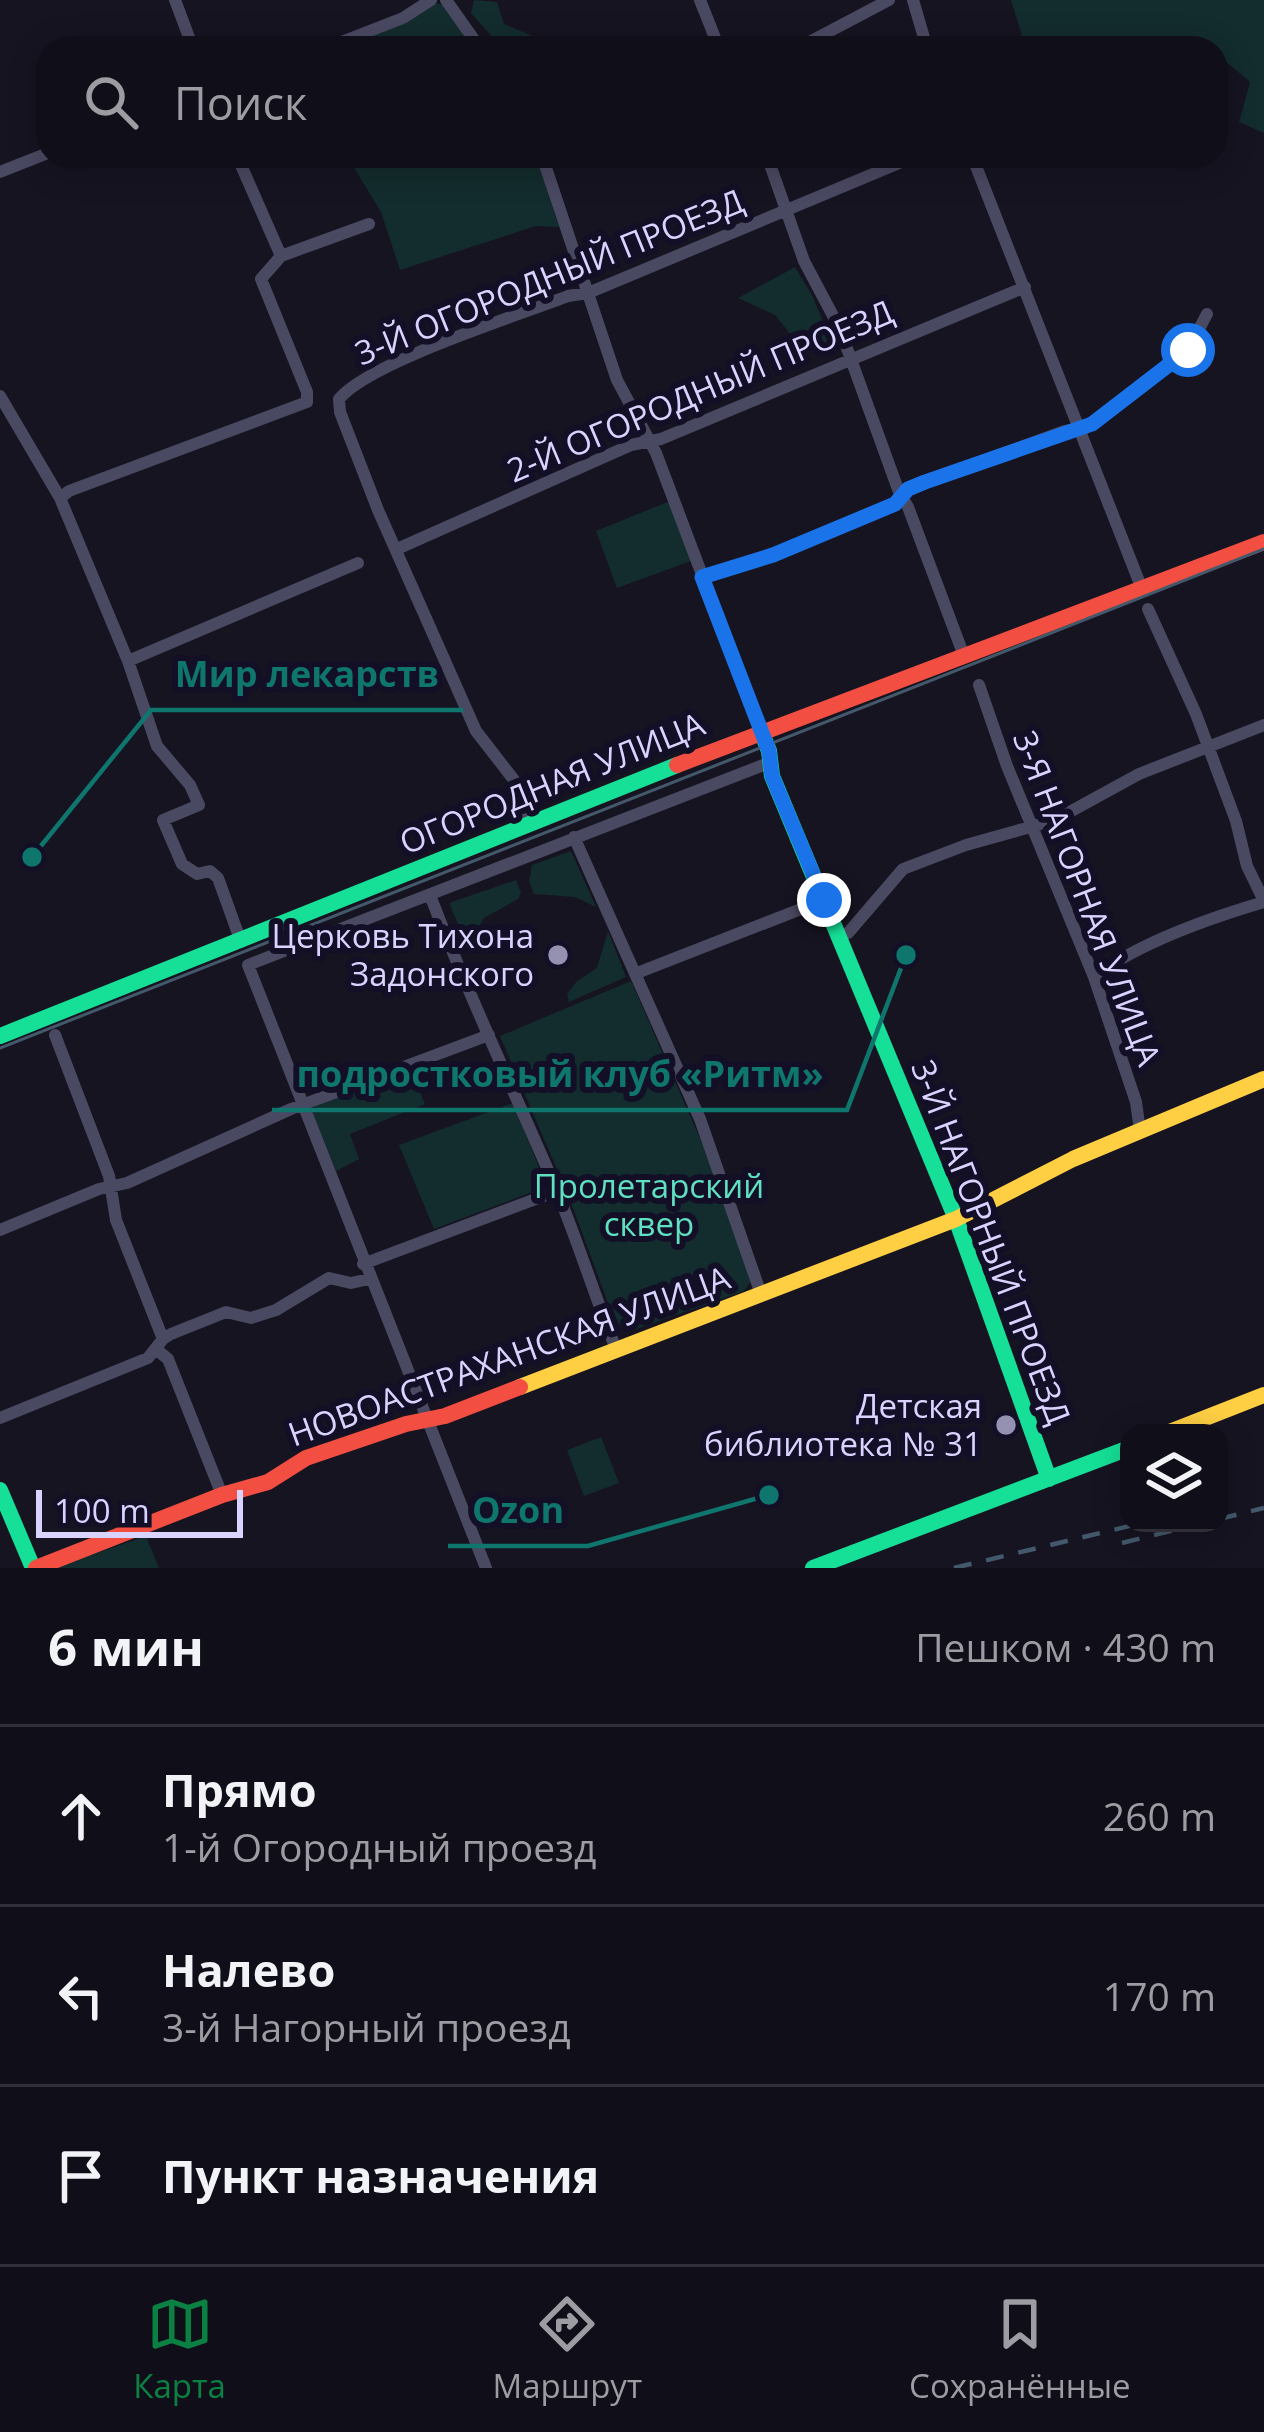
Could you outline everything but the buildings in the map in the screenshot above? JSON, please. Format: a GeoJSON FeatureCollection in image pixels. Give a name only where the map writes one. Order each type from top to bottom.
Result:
{"type":"FeatureCollection","features":[{"type":"Feature","properties":{"kind":"street"},"geometry":{"type":"LineString","coordinates":[[175,0],[188,36]]}},
{"type":"Feature","properties":{"kind":"street"},"geometry":{"type":"LineString","coordinates":[[357,36],[403,18],[431,0]]}},
{"type":"Feature","properties":{"kind":"street"},"geometry":{"type":"LineString","coordinates":[[446,0],[472,36]]}},
{"type":"Feature","properties":{"kind":"street"},"geometry":{"type":"LineString","coordinates":[[700,0],[714,36]]}},
{"type":"Feature","properties":{"kind":"street"},"geometry":{"type":"LineString","coordinates":[[821,36],[889,0]]}},
{"type":"Feature","properties":{"kind":"street"},"geometry":{"type":"LineString","coordinates":[[913,0],[924,36]]}},
{"type":"Feature","properties":{"kind":"street"},"geometry":{"type":"LineString","coordinates":[[0,172],[36,158]]}},
{"type":"Feature","properties":{"kind":"street"},"geometry":{"type":"LineString","coordinates":[[242,168],[281,256]]}},
{"type":"Feature","properties":{"kind":"street","name":"3-Й НАГОРНЫЙ ПРОЕЗД"},"geometry":{"type":"LineString","coordinates":[[546,168],[617,380],[656,454],[761,731],[772,776],[956,1219],[1049,1479]]}},
{"type":"Feature","properties":{"kind":"street"},"geometry":{"type":"LineString","coordinates":[[771,168],[804,261],[840,329],[964,656]]}},
{"type":"Feature","properties":{"kind":"street","name":"3-Й ОГОРОДНЫЙ ПРОЕЗД"},"geometry":{"type":"LineString","coordinates":[[397,550],[340,412],[339,400],[350,387],[391,365],[588,292],[888,168]]}},
{"type":"Feature","properties":{"kind":"street"},"geometry":{"type":"LineString","coordinates":[[977,168],[1142,589]]}},
{"type":"Feature","properties":{"kind":"street"},"geometry":{"type":"LineString","coordinates":[[60,498],[308,402],[261,278],[281,256],[369,224]]}},
{"type":"Feature","properties":{"kind":"street","name":"2-Й ОГОРОДНЫЙ ПРОЕЗД"},"geometry":{"type":"LineString","coordinates":[[397,550],[647,440],[661,439],[1025,287]]}},
{"type":"Feature","properties":{"kind":"street"},"geometry":{"type":"LineString","coordinates":[[702,577],[773,555],[895,504],[908,489],[925,482],[1065,431],[1080,430],[1188,350],[1207,314]]}},
{"type":"Feature","properties":{"kind":"street"},"geometry":{"type":"LineString","coordinates":[[0,396],[60,498],[128,661],[157,746],[190,785],[199,805],[163,820],[182,864],[197,874],[210,872],[218,878],[241,942]]}},
{"type":"Feature","properties":{"kind":"street","name":"ОГОРОДНАЯ УЛИЦА"},"geometry":{"type":"LineString","coordinates":[[0,1036],[761,731],[1264,542]]}},
{"type":"Feature","properties":{"kind":"street"},"geometry":{"type":"LineString","coordinates":[[397,550],[476,731],[514,780],[531,825]]}},
{"type":"Feature","properties":{"kind":"street"},"geometry":{"type":"LineString","coordinates":[[128,661],[358,563]]}},
{"type":"Feature","properties":{"kind":"street"},"geometry":{"type":"LineString","coordinates":[[1094,977],[1112,963],[1264,901],[1247,866],[1236,821],[1208,748],[1148,609]]}},
{"type":"Feature","properties":{"kind":"street","name":"3-Я НАГОРНАЯ УЛИЦА"},"geometry":{"type":"LineString","coordinates":[[979,685],[1094,977],[1136,1102],[1140,1131]]}},
{"type":"Feature","properties":{"kind":"street"},"geometry":{"type":"LineString","coordinates":[[838,938],[848,933],[903,869],[1068,814],[1139,774],[1264,725]]}},
{"type":"Feature","properties":{"kind":"street"},"geometry":{"type":"LineString","coordinates":[[486,1568],[248,964],[771,762]]}},
{"type":"Feature","properties":{"kind":"street"},"geometry":{"type":"LineString","coordinates":[[574,837],[721,1171],[761,1294]]}},
{"type":"Feature","properties":{"kind":"street"},"geometry":{"type":"LineString","coordinates":[[430,895],[456,966],[557,1191],[616,1349]]}},
{"type":"Feature","properties":{"kind":"street"},"geometry":{"type":"LineString","coordinates":[[637,974],[824,900]]}},
{"type":"Feature","properties":{"kind":"street"},"geometry":{"type":"LineString","coordinates":[[55,1035],[112,1186],[116,1220],[160,1344],[222,1495]]}},
{"type":"Feature","properties":{"kind":"street"},"geometry":{"type":"LineString","coordinates":[[0,1230],[303,1105],[489,1035]]}},
{"type":"Feature","properties":{"kind":"street","name":"НОВОАСТРАХАНСКАЯ УЛИЦА"},"geometry":{"type":"LineString","coordinates":[[34,1568],[222,1495],[268,1482],[306,1459],[426,1420],[956,1219],[1072,1159],[1264,1079]]}},
{"type":"Feature","properties":{"kind":"street"},"geometry":{"type":"LineString","coordinates":[[363,1264],[557,1191]]}},
{"type":"Feature","properties":{"kind":"street"},"geometry":{"type":"LineString","coordinates":[[0,1418],[148,1358],[160,1344],[226,1312],[250,1318],[276,1310],[329,1278],[351,1283],[369,1279]]}},
{"type":"Feature","properties":{"kind":"street"},"geometry":{"type":"LineString","coordinates":[[1191,1424],[1264,1396]]}},
{"type":"Feature","properties":{"kind":"street"},"geometry":{"type":"LineString","coordinates":[[813,1568],[1120,1451]]}},
{"type":"Feature","properties":{"kind":"street"},"geometry":{"type":"LineString","coordinates":[[0,1490],[34,1568]]}},
{"type":"Feature","properties":{"kind":"green space"},"geometry":{"type":"Polygon","coordinates":[[[474,0],[497,2],[504,24],[533,36],[491,36],[471,13],[474,0]]]}},
{"type":"Feature","properties":{"kind":"green space"},"geometry":{"type":"Polygon","coordinates":[[[1011,0],[1264,0],[1264,133],[1239,122],[1250,82],[1228,63],[1228,36],[1022,36],[1011,0]]]}},
{"type":"Feature","properties":{"kind":"green space"},"geometry":{"type":"Polygon","coordinates":[[[426,6],[446,6],[466,36],[372,36],[406,23],[426,6]]]}},
{"type":"Feature","properties":{"kind":"green space"},"geometry":{"type":"Polygon","coordinates":[[[354,168],[540,168],[559,227],[536,226],[400,270],[381,212],[354,168]]]}},
{"type":"Feature","properties":{"kind":"green space"},"geometry":{"type":"Polygon","coordinates":[[[795,267],[832,344],[813,352],[799,345],[775,315],[738,298],[795,267]]]}},
{"type":"Feature","properties":{"kind":"green space"},"geometry":{"type":"Polygon","coordinates":[[[670,501],[691,561],[617,588],[596,531],[670,501]]]}},
{"type":"Feature","properties":{"kind":"green space"},"geometry":{"type":"Polygon","coordinates":[[[571,851],[596,907],[575,897],[534,894],[529,881],[532,865],[571,851]]]}},
{"type":"Feature","properties":{"kind":"green space"},"geometry":{"type":"Polygon","coordinates":[[[516,880],[521,893],[518,899],[484,918],[467,945],[449,903],[516,880]]]}},
{"type":"Feature","properties":{"kind":"green space"},"geometry":{"type":"Polygon","coordinates":[[[608,931],[626,977],[569,1002],[567,994],[577,981],[597,968],[608,931]]]}},
{"type":"Feature","properties":{"kind":"green space","name":"Пролетарский сквер"},"geometry":{"type":"Polygon","coordinates":[[[631,981],[716,1175],[751,1281],[744,1291],[628,1332],[614,1319],[570,1200],[500,1036],[631,981]]]}},
{"type":"Feature","properties":{"kind":"green space"},"geometry":{"type":"Polygon","coordinates":[[[410,1069],[425,1104],[350,1134],[359,1159],[336,1171],[313,1114],[316,1105],[410,1069]]]}},
{"type":"Feature","properties":{"kind":"green space"},"geometry":{"type":"Polygon","coordinates":[[[513,1103],[545,1182],[543,1188],[434,1229],[399,1145],[513,1103]]]}},
{"type":"Feature","properties":{"kind":"green space"},"geometry":{"type":"Polygon","coordinates":[[[601,1437],[619,1483],[584,1496],[567,1450],[601,1437]]]}},
{"type":"Feature","properties":{"kind":"green space"},"geometry":{"type":"Polygon","coordinates":[[[146,1536],[159,1568],[53,1568],[146,1536]]]}},
{"type":"Feature","properties":{"kind":"tram line"},"geometry":{"type":"LineString","coordinates":[[0,1048],[1264,549]]}},
{"type":"Feature","properties":{"kind":"railway"},"geometry":{"type":"LineString","coordinates":[[1228,1517],[1264,1508]]}},
{"type":"Feature","properties":{"kind":"railway"},"geometry":{"type":"LineString","coordinates":[[954,1568],[1120,1528]]}},
{"type":"Feature","properties":{"kind":"railway"},"geometry":{"type":"LineString","coordinates":[[1122,1543],[1167,1532]]}},
{"type":"Feature","properties":{"kind":"traffic: fast"},"geometry":{"type":"LineString","coordinates":[[761,731],[772,776],[956,1219],[1049,1479]]}},
{"type":"Feature","properties":{"kind":"traffic: fast"},"geometry":{"type":"LineString","coordinates":[[0,1036],[677,765]]}},
{"type":"Feature","properties":{"kind":"traffic: fast"},"geometry":{"type":"LineString","coordinates":[[813,1568],[1120,1451]]}},
{"type":"Feature","properties":{"kind":"traffic: fast"},"geometry":{"type":"LineString","coordinates":[[0,1490],[33,1568]]}},
{"type":"Feature","properties":{"kind":"traffic: slow"},"geometry":{"type":"LineString","coordinates":[[520,1387],[956,1219],[1073,1159],[1264,1079]]}},
{"type":"Feature","properties":{"kind":"traffic: slow"},"geometry":{"type":"LineString","coordinates":[[1190,1424],[1264,1395]]}},
{"type":"Feature","properties":{"kind":"traffic: jam"},"geometry":{"type":"LineString","coordinates":[[677,765],[1264,542]]}},
{"type":"Feature","properties":{"kind":"traffic: jam"},"geometry":{"type":"LineString","coordinates":[[36,1568],[222,1495],[268,1482],[306,1458],[406,1424],[445,1416],[520,1387]]}},
{"type":"Feature","properties":{"kind":"place","name":"Мир лекарств"},"geometry":{"type":"Point","coordinates":[32,857]}},
{"type":"Feature","properties":{"kind":"place","name":"Церковь Тихона Задонского"},"geometry":{"type":"Point","coordinates":[558,955]}},
{"type":"Feature","properties":{"kind":"place","name":"подростковый клуб «Ритм»"},"geometry":{"type":"Point","coordinates":[906,955]}},
{"type":"Feature","properties":{"kind":"place","name":"Детская библиотека № 31"},"geometry":{"type":"Point","coordinates":[1006,1425]}},
{"type":"Feature","properties":{"kind":"place","name":"Ozon"},"geometry":{"type":"Point","coordinates":[769,1495]}},
{"type":"Feature","properties":{"kind":"route"},"geometry":{"type":"LineString","coordinates":[[824,900],[772,776],[769,751],[702,577],[773,555],[895,504],[908,489],[925,482],[1065,431],[1080,430],[1188,350]]}}]}
